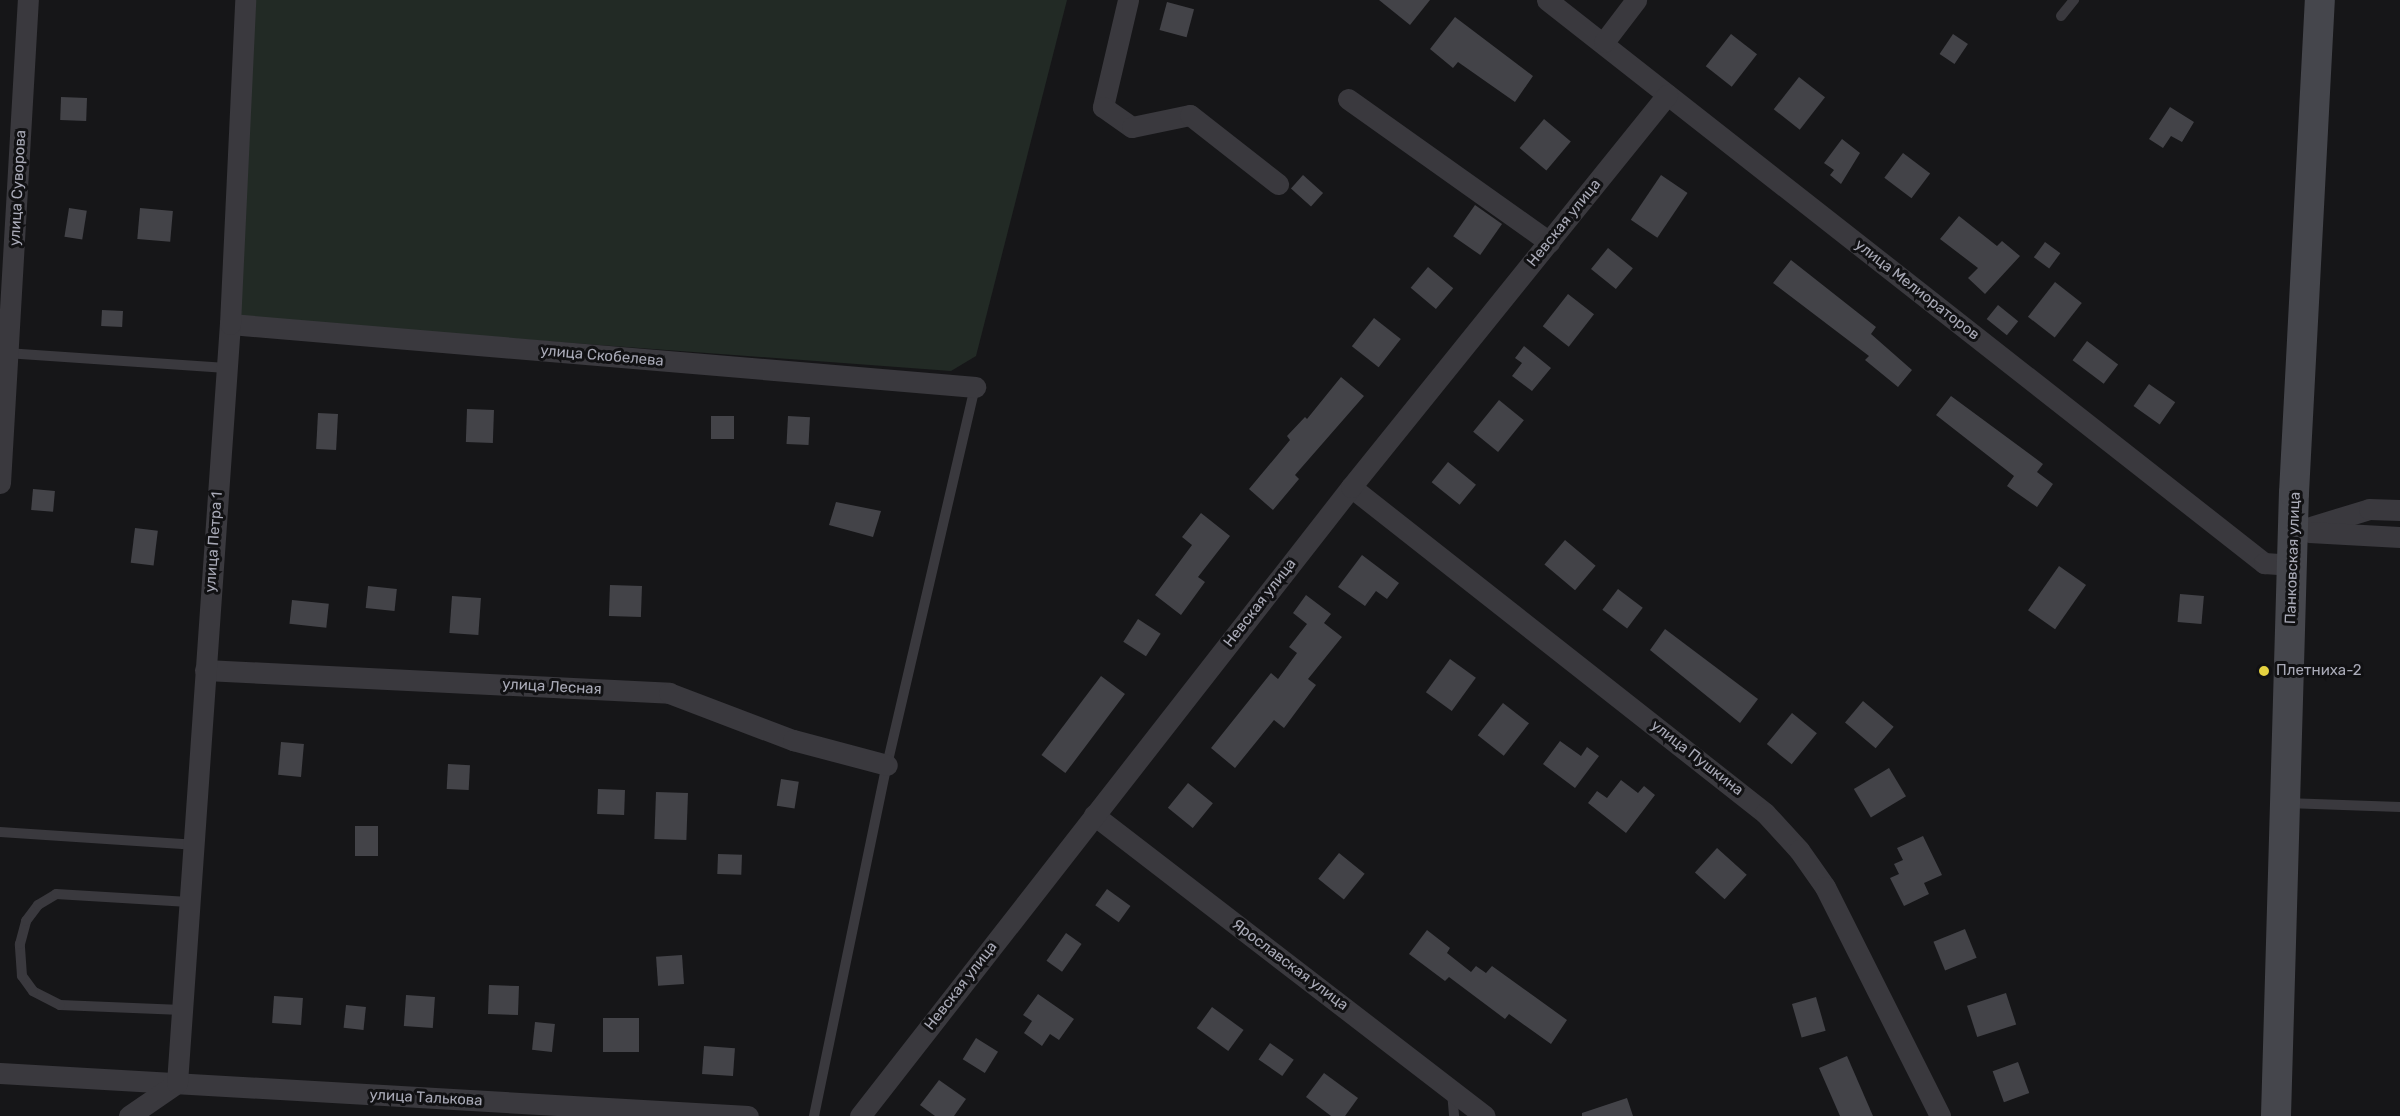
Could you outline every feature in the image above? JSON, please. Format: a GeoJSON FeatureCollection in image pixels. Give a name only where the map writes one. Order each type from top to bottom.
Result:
{"type":"FeatureCollection","features":[{"type":"Feature","properties":{"kind":"main road","name":"Панковская улица"},"geometry":{"type":"LineString","coordinates":[[2276,1116],[2294,531],[2320,0]]}},
{"type":"Feature","properties":{"kind":"street","name":"улица Суворова"},"geometry":{"type":"LineString","coordinates":[[0,483],[4,353],[28,0]]}},
{"type":"Feature","properties":{"kind":"street","name":"улица Петра 1"},"geometry":{"type":"LineString","coordinates":[[177,1083],[230,324],[245,0]]}},
{"type":"Feature","properties":{"kind":"street"},"geometry":{"type":"LineString","coordinates":[[1128,0],[1102,107],[1132,127],[1190,116],[1278,184]]}},
{"type":"Feature","properties":{"kind":"street","name":"улица Мелиораторов"},"geometry":{"type":"LineString","coordinates":[[1547,0],[1604,42],[1667,95],[2264,563],[2293,565]]}},
{"type":"Feature","properties":{"kind":"street"},"geometry":{"type":"LineString","coordinates":[[1604,42],[1636,0]]}},
{"type":"Feature","properties":{"kind":"street","name":"Невская улица"},"geometry":{"type":"LineString","coordinates":[[860,1116],[1351,487],[1667,95]]}},
{"type":"Feature","properties":{"kind":"street"},"geometry":{"type":"LineString","coordinates":[[1348,99],[1549,242]]}},
{"type":"Feature","properties":{"kind":"street","name":"улица Скобелева"},"geometry":{"type":"LineString","coordinates":[[230,324],[975,387]]}},
{"type":"Feature","properties":{"kind":"street","name":"улица Пушкина"},"geometry":{"type":"LineString","coordinates":[[1351,487],[1772,820],[1800,850],[1824,887],[1940,1116]]}},
{"type":"Feature","properties":{"kind":"street"},"geometry":{"type":"LineString","coordinates":[[2294,531],[2370,509],[2400,510]]}},
{"type":"Feature","properties":{"kind":"street"},"geometry":{"type":"LineString","coordinates":[[2294,531],[2400,537]]}},
{"type":"Feature","properties":{"kind":"street","name":"улица Лесная"},"geometry":{"type":"LineString","coordinates":[[205,670],[669,693],[793,740],[887,765]]}},
{"type":"Feature","properties":{"kind":"street","name":"Ярославская улица"},"geometry":{"type":"LineString","coordinates":[[1094,815],[1452,1088],[1485,1116]]}},
{"type":"Feature","properties":{"kind":"street","name":"улица Талькова"},"geometry":{"type":"LineString","coordinates":[[0,1073],[748,1116]]}},
{"type":"Feature","properties":{"kind":"street"},"geometry":{"type":"LineString","coordinates":[[129,1116],[177,1083]]}},
{"type":"Feature","properties":{"kind":"lane"},"geometry":{"type":"LineString","coordinates":[[2061,16],[2073,0]]}},
{"type":"Feature","properties":{"kind":"lane"},"geometry":{"type":"LineString","coordinates":[[4,353],[226,368]]}},
{"type":"Feature","properties":{"kind":"lane"},"geometry":{"type":"LineString","coordinates":[[814,1116],[887,765],[975,387]]}},
{"type":"Feature","properties":{"kind":"lane"},"geometry":{"type":"LineString","coordinates":[[2285,803],[2400,807]]}},
{"type":"Feature","properties":{"kind":"lane"},"geometry":{"type":"LineString","coordinates":[[0,832],[194,845]]}},
{"type":"Feature","properties":{"kind":"lane"},"geometry":{"type":"LineString","coordinates":[[182,1010],[60,1005],[33,991],[22,976],[20,944],[26,921],[38,905],[57,894],[189,902]]}},
{"type":"Feature","properties":{"kind":"lane"},"geometry":{"type":"LineString","coordinates":[[1452,1088],[1454,1116]]}},
{"type":"Feature","properties":{"kind":"shaded area"},"geometry":{"type":"Polygon","coordinates":[[[254,0],[1067,0],[976,356],[951,371],[233,318],[254,0]]]}},
{"type":"Feature","properties":{"kind":"building"},"geometry":{"type":"Polygon","coordinates":[[[1379,0],[1430,0],[1410,25],[1379,0]]]}},
{"type":"Feature","properties":{"kind":"building"},"geometry":{"type":"Polygon","coordinates":[[[1167,2],[1194,9],[1187,37],[1159,30],[1167,2]]]}},
{"type":"Feature","properties":{"kind":"building"},"geometry":{"type":"Polygon","coordinates":[[[1455,17],[1533,76],[1515,102],[1458,62],[1453,68],[1430,49],[1455,17]]]}},
{"type":"Feature","properties":{"kind":"building"},"geometry":{"type":"Polygon","coordinates":[[[1731,34],[1757,54],[1732,87],[1706,66],[1731,34]]]}},
{"type":"Feature","properties":{"kind":"building"},"geometry":{"type":"Polygon","coordinates":[[[1953,34],[1968,44],[1955,64],[1940,54],[1953,34]]]}},
{"type":"Feature","properties":{"kind":"building"},"geometry":{"type":"Polygon","coordinates":[[[1799,77],[1825,97],[1800,130],[1774,109],[1799,77]]]}},
{"type":"Feature","properties":{"kind":"building"},"geometry":{"type":"Polygon","coordinates":[[[61,97],[87,98],[86,121],[60,120],[61,97]]]}},
{"type":"Feature","properties":{"kind":"building"},"geometry":{"type":"Polygon","coordinates":[[[2170,107],[2194,122],[2182,142],[2171,136],[2163,148],[2149,139],[2170,107]]]}},
{"type":"Feature","properties":{"kind":"building"},"geometry":{"type":"Polygon","coordinates":[[[1544,119],[1571,141],[1546,171],[1520,148],[1544,119]]]}},
{"type":"Feature","properties":{"kind":"building"},"geometry":{"type":"Polygon","coordinates":[[[1842,139],[1860,153],[1841,184],[1830,175],[1834,170],[1824,163],[1842,139]]]}},
{"type":"Feature","properties":{"kind":"building"},"geometry":{"type":"Polygon","coordinates":[[[1903,153],[1930,173],[1911,198],[1884,178],[1903,153]]]}},
{"type":"Feature","properties":{"kind":"building"},"geometry":{"type":"Polygon","coordinates":[[[1303,175],[1323,193],[1311,206],[1291,188],[1303,175]]]}},
{"type":"Feature","properties":{"kind":"building"},"geometry":{"type":"Polygon","coordinates":[[[1661,175],[1688,193],[1657,238],[1631,220],[1661,175]]]}},
{"type":"Feature","properties":{"kind":"building"},"geometry":{"type":"Polygon","coordinates":[[[1475,205],[1502,224],[1480,255],[1453,236],[1475,205]]]}},
{"type":"Feature","properties":{"kind":"building"},"geometry":{"type":"Polygon","coordinates":[[[69,208],[87,211],[82,239],[64,237],[69,208]]]}},
{"type":"Feature","properties":{"kind":"building"},"geometry":{"type":"Polygon","coordinates":[[[140,208],[173,211],[170,242],[137,239],[140,208]]]}},
{"type":"Feature","properties":{"kind":"building"},"geometry":{"type":"Polygon","coordinates":[[[1959,216],[1997,246],[2002,241],[2020,256],[1985,294],[1968,278],[1978,268],[1940,239],[1959,216]]]}},
{"type":"Feature","properties":{"kind":"building"},"geometry":{"type":"Polygon","coordinates":[[[2045,242],[2060,253],[2049,269],[2034,257],[2045,242]]]}},
{"type":"Feature","properties":{"kind":"building"},"geometry":{"type":"Polygon","coordinates":[[[1608,248],[1633,268],[1616,289],[1591,269],[1608,248]]]}},
{"type":"Feature","properties":{"kind":"building"},"geometry":{"type":"Polygon","coordinates":[[[1791,260],[1876,327],[1871,334],[1912,370],[1898,387],[1865,360],[1869,356],[1773,283],[1791,260]]]}},
{"type":"Feature","properties":{"kind":"building"},"geometry":{"type":"Polygon","coordinates":[[[1428,267],[1453,288],[1436,309],[1411,288],[1428,267]]]}},
{"type":"Feature","properties":{"kind":"building"},"geometry":{"type":"Polygon","coordinates":[[[2055,282],[2082,303],[2055,338],[2028,317],[2055,282]]]}},
{"type":"Feature","properties":{"kind":"building"},"geometry":{"type":"Polygon","coordinates":[[[1568,294],[1594,314],[1569,347],[1543,326],[1568,294]]]}},
{"type":"Feature","properties":{"kind":"building"},"geometry":{"type":"Polygon","coordinates":[[[1998,305],[2018,321],[2007,335],[1987,319],[1998,305]]]}},
{"type":"Feature","properties":{"kind":"building"},"geometry":{"type":"Polygon","coordinates":[[[102,310],[123,311],[122,327],[101,326],[102,310]]]}},
{"type":"Feature","properties":{"kind":"building"},"geometry":{"type":"Polygon","coordinates":[[[1374,318],[1401,339],[1379,367],[1352,346],[1374,318]]]}},
{"type":"Feature","properties":{"kind":"building"},"geometry":{"type":"Polygon","coordinates":[[[2087,341],[2118,364],[2104,384],[2073,360],[2087,341]]]}},
{"type":"Feature","properties":{"kind":"building"},"geometry":{"type":"Polygon","coordinates":[[[1524,346],[1551,368],[1532,391],[1512,376],[1522,363],[1515,358],[1524,346]]]}},
{"type":"Feature","properties":{"kind":"building"},"geometry":{"type":"Polygon","coordinates":[[[1341,377],[1364,396],[1295,475],[1299,479],[1273,510],[1249,489],[1290,440],[1287,436],[1305,417],[1307,419],[1341,377]]]}},
{"type":"Feature","properties":{"kind":"building"},"geometry":{"type":"Polygon","coordinates":[[[2149,384],[2175,402],[2160,424],[2134,406],[2149,384]]]}},
{"type":"Feature","properties":{"kind":"building"},"geometry":{"type":"Polygon","coordinates":[[[1951,396],[2043,464],[2037,472],[2053,484],[2037,507],[2007,486],[2014,476],[1936,415],[1951,396]]]}},
{"type":"Feature","properties":{"kind":"building"},"geometry":{"type":"Polygon","coordinates":[[[1499,400],[1524,420],[1498,452],[1473,432],[1499,400]]]}},
{"type":"Feature","properties":{"kind":"building"},"geometry":{"type":"Polygon","coordinates":[[[467,409],[494,410],[493,443],[466,442],[467,409]]]}},
{"type":"Feature","properties":{"kind":"building"},"geometry":{"type":"Polygon","coordinates":[[[318,413],[338,414],[336,450],[316,449],[318,413]]]}},
{"type":"Feature","properties":{"kind":"building"},"geometry":{"type":"Polygon","coordinates":[[[711,416],[734,416],[734,439],[711,439],[711,416]]]}},
{"type":"Feature","properties":{"kind":"building"},"geometry":{"type":"Polygon","coordinates":[[[788,416],[810,417],[809,445],[787,444],[788,416]]]}},
{"type":"Feature","properties":{"kind":"building"},"geometry":{"type":"Polygon","coordinates":[[[1448,462],[1476,485],[1460,505],[1432,482],[1448,462]]]}},
{"type":"Feature","properties":{"kind":"building"},"geometry":{"type":"Polygon","coordinates":[[[33,489],[55,491],[53,512],[31,510],[33,489]]]}},
{"type":"Feature","properties":{"kind":"building"},"geometry":{"type":"Polygon","coordinates":[[[836,502],[881,511],[873,537],[829,525],[836,502]]]}},
{"type":"Feature","properties":{"kind":"building"},"geometry":{"type":"Polygon","coordinates":[[[1201,513],[1230,536],[1198,577],[1205,582],[1181,615],[1155,595],[1192,545],[1182,537],[1201,513]]]}},
{"type":"Feature","properties":{"kind":"building"},"geometry":{"type":"Polygon","coordinates":[[[135,528],[158,531],[154,566],[131,563],[135,528]]]}},
{"type":"Feature","properties":{"kind":"building"},"geometry":{"type":"Polygon","coordinates":[[[1565,540],[1596,566],[1575,590],[1544,565],[1565,540]]]}},
{"type":"Feature","properties":{"kind":"building"},"geometry":{"type":"Polygon","coordinates":[[[1362,555],[1399,583],[1387,599],[1376,591],[1365,606],[1338,587],[1362,555]]]}},
{"type":"Feature","properties":{"kind":"building"},"geometry":{"type":"Polygon","coordinates":[[[2059,566],[2086,585],[2055,629],[2028,610],[2059,566]]]}},
{"type":"Feature","properties":{"kind":"building"},"geometry":{"type":"Polygon","coordinates":[[[610,585],[642,586],[641,617],[609,616],[610,585]]]}},
{"type":"Feature","properties":{"kind":"building"},"geometry":{"type":"Polygon","coordinates":[[[368,586],[397,589],[395,611],[366,608],[368,586]]]}},
{"type":"Feature","properties":{"kind":"building"},"geometry":{"type":"Polygon","coordinates":[[[1618,589],[1643,608],[1627,628],[1602,610],[1618,589]]]}},
{"type":"Feature","properties":{"kind":"building"},"geometry":{"type":"Polygon","coordinates":[[[2180,594],[2204,596],[2201,624],[2178,622],[2180,594]]]}},
{"type":"Feature","properties":{"kind":"building"},"geometry":{"type":"Polygon","coordinates":[[[1306,595],[1331,614],[1324,623],[1342,637],[1308,679],[1316,685],[1284,728],[1274,720],[1235,768],[1211,748],[1271,673],[1278,679],[1297,653],[1289,647],[1307,624],[1293,613],[1306,595]]]}},
{"type":"Feature","properties":{"kind":"building"},"geometry":{"type":"Polygon","coordinates":[[[452,596],[481,598],[478,635],[449,633],[452,596]]]}},
{"type":"Feature","properties":{"kind":"building"},"geometry":{"type":"Polygon","coordinates":[[[292,600],[329,604],[326,628],[289,624],[292,600]]]}},
{"type":"Feature","properties":{"kind":"building"},"geometry":{"type":"Polygon","coordinates":[[[1138,619],[1161,634],[1146,656],[1123,642],[1138,619]]]}},
{"type":"Feature","properties":{"kind":"building"},"geometry":{"type":"Polygon","coordinates":[[[1665,629],[1758,699],[1740,723],[1650,650],[1665,629]]]}},
{"type":"Feature","properties":{"kind":"building"},"geometry":{"type":"Polygon","coordinates":[[[1450,659],[1476,678],[1452,711],[1426,692],[1450,659]]]}},
{"type":"Feature","properties":{"kind":"building"},"geometry":{"type":"Polygon","coordinates":[[[1101,676],[1125,694],[1065,773],[1041,755],[1101,676]]]}},
{"type":"Feature","properties":{"kind":"building"},"geometry":{"type":"Polygon","coordinates":[[[1863,701],[1894,727],[1876,748],[1845,722],[1863,701]]]}},
{"type":"Feature","properties":{"kind":"building"},"geometry":{"type":"Polygon","coordinates":[[[1503,703],[1529,723],[1504,756],[1478,735],[1503,703]]]}},
{"type":"Feature","properties":{"kind":"building"},"geometry":{"type":"Polygon","coordinates":[[[1792,713],[1817,733],[1792,764],[1767,744],[1792,713]]]}},
{"type":"Feature","properties":{"kind":"building"},"geometry":{"type":"Polygon","coordinates":[[[1560,741],[1581,756],[1587,747],[1599,756],[1575,788],[1543,764],[1560,741]]]}},
{"type":"Feature","properties":{"kind":"building"},"geometry":{"type":"Polygon","coordinates":[[[281,742],[304,744],[301,777],[278,775],[281,742]]]}},
{"type":"Feature","properties":{"kind":"building"},"geometry":{"type":"Polygon","coordinates":[[[448,764],[470,765],[469,790],[447,789],[448,764]]]}},
{"type":"Feature","properties":{"kind":"building"},"geometry":{"type":"Polygon","coordinates":[[[1889,768],[1906,796],[1871,817],[1854,789],[1889,768]]]}},
{"type":"Feature","properties":{"kind":"building"},"geometry":{"type":"Polygon","coordinates":[[[781,779],[799,782],[795,808],[777,806],[781,779]]]}},
{"type":"Feature","properties":{"kind":"building"},"geometry":{"type":"Polygon","coordinates":[[[1621,780],[1638,793],[1644,786],[1655,795],[1626,833],[1588,803],[1597,791],[1607,798],[1621,780]]]}},
{"type":"Feature","properties":{"kind":"building"},"geometry":{"type":"Polygon","coordinates":[[[1188,783],[1213,803],[1193,828],[1168,808],[1188,783]]]}},
{"type":"Feature","properties":{"kind":"building"},"geometry":{"type":"Polygon","coordinates":[[[598,789],[625,790],[624,815],[597,814],[598,789]]]}},
{"type":"Feature","properties":{"kind":"building"},"geometry":{"type":"Polygon","coordinates":[[[656,792],[688,793],[686,840],[654,839],[656,792]]]}},
{"type":"Feature","properties":{"kind":"building"},"geometry":{"type":"Polygon","coordinates":[[[355,826],[378,826],[378,856],[355,856],[355,826]]]}},
{"type":"Feature","properties":{"kind":"building"},"geometry":{"type":"Polygon","coordinates":[[[1923,836],[1942,875],[1924,883],[1929,894],[1904,906],[1890,878],[1899,874],[1894,864],[1903,860],[1897,848],[1923,836]]]}},
{"type":"Feature","properties":{"kind":"building"},"geometry":{"type":"Polygon","coordinates":[[[1717,848],[1747,875],[1725,899],[1695,873],[1717,848]]]}},
{"type":"Feature","properties":{"kind":"building"},"geometry":{"type":"Polygon","coordinates":[[[1339,853],[1365,874],[1344,899],[1318,879],[1339,853]]]}},
{"type":"Feature","properties":{"kind":"building"},"geometry":{"type":"Polygon","coordinates":[[[718,854],[742,855],[741,875],[717,874],[718,854]]]}},
{"type":"Feature","properties":{"kind":"building"},"geometry":{"type":"Polygon","coordinates":[[[1107,889],[1130,906],[1119,922],[1095,905],[1107,889]]]}},
{"type":"Feature","properties":{"kind":"building"},"geometry":{"type":"Polygon","coordinates":[[[1965,929],[1977,958],[1945,970],[1933,942],[1965,929]]]}},
{"type":"Feature","properties":{"kind":"building"},"geometry":{"type":"Polygon","coordinates":[[[1427,930],[1450,948],[1447,953],[1471,972],[1476,966],[1486,973],[1492,966],[1567,1020],[1551,1044],[1509,1014],[1505,1019],[1449,977],[1445,981],[1409,954],[1427,930]]]}},
{"type":"Feature","properties":{"kind":"building"},"geometry":{"type":"Polygon","coordinates":[[[1066,933],[1082,944],[1062,972],[1046,961],[1066,933]]]}},
{"type":"Feature","properties":{"kind":"building"},"geometry":{"type":"Polygon","coordinates":[[[682,955],[684,984],[658,986],[656,957],[682,955]]]}},
{"type":"Feature","properties":{"kind":"building"},"geometry":{"type":"Polygon","coordinates":[[[489,985],[519,986],[518,1015],[488,1014],[489,985]]]}},
{"type":"Feature","properties":{"kind":"building"},"geometry":{"type":"Polygon","coordinates":[[[2006,993],[2016,1024],[1977,1037],[1967,1006],[2006,993]]]}},
{"type":"Feature","properties":{"kind":"building"},"geometry":{"type":"Polygon","coordinates":[[[1038,994],[1074,1019],[1059,1040],[1050,1034],[1042,1046],[1024,1033],[1032,1021],[1023,1015],[1038,994]]]}},
{"type":"Feature","properties":{"kind":"building"},"geometry":{"type":"Polygon","coordinates":[[[406,995],[435,997],[433,1028],[404,1026],[406,995]]]}},
{"type":"Feature","properties":{"kind":"building"},"geometry":{"type":"Polygon","coordinates":[[[274,996],[303,998],[301,1025],[272,1023],[274,996]]]}},
{"type":"Feature","properties":{"kind":"building"},"geometry":{"type":"Polygon","coordinates":[[[1816,997],[1826,1031],[1802,1038],[1792,1004],[1816,997]]]}},
{"type":"Feature","properties":{"kind":"building"},"geometry":{"type":"Polygon","coordinates":[[[346,1005],[366,1007],[363,1030],[344,1028],[346,1005]]]}},
{"type":"Feature","properties":{"kind":"building"},"geometry":{"type":"Polygon","coordinates":[[[1212,1007],[1244,1030],[1228,1051],[1197,1028],[1212,1007]]]}},
{"type":"Feature","properties":{"kind":"building"},"geometry":{"type":"Polygon","coordinates":[[[603,1018],[639,1018],[639,1052],[603,1052],[603,1018]]]}},
{"type":"Feature","properties":{"kind":"building"},"geometry":{"type":"Polygon","coordinates":[[[535,1022],[555,1024],[552,1052],[532,1050],[535,1022]]]}},
{"type":"Feature","properties":{"kind":"building"},"geometry":{"type":"Polygon","coordinates":[[[976,1038],[998,1052],[985,1073],[963,1059],[976,1038]]]}},
{"type":"Feature","properties":{"kind":"building"},"geometry":{"type":"Polygon","coordinates":[[[1270,1043],[1294,1060],[1282,1076],[1259,1059],[1270,1043]]]}},
{"type":"Feature","properties":{"kind":"building"},"geometry":{"type":"Polygon","coordinates":[[[704,1046],[735,1048],[733,1076],[702,1074],[704,1046]]]}},
{"type":"Feature","properties":{"kind":"building"},"geometry":{"type":"Polygon","coordinates":[[[1847,1056],[1873,1116],[1840,1116],[1819,1068],[1847,1056]]]}},
{"type":"Feature","properties":{"kind":"building"},"geometry":{"type":"Polygon","coordinates":[[[2018,1062],[2029,1093],[2004,1102],[1993,1071],[2018,1062]]]}},
{"type":"Feature","properties":{"kind":"building"},"geometry":{"type":"Polygon","coordinates":[[[1324,1073],[1358,1098],[1345,1116],[1331,1116],[1306,1097],[1324,1073]]]}},
{"type":"Feature","properties":{"kind":"building"},"geometry":{"type":"Polygon","coordinates":[[[939,1080],[966,1099],[954,1116],[935,1116],[920,1105],[939,1080]]]}},
{"type":"Feature","properties":{"kind":"building"},"geometry":{"type":"Polygon","coordinates":[[[1627,1098],[1633,1116],[1582,1116],[1582,1113],[1627,1098]]]}},
{"type":"Feature","properties":{"kind":"place","name":"Плетниха-2"},"geometry":{"type":"Point","coordinates":[2264,671]}}]}
